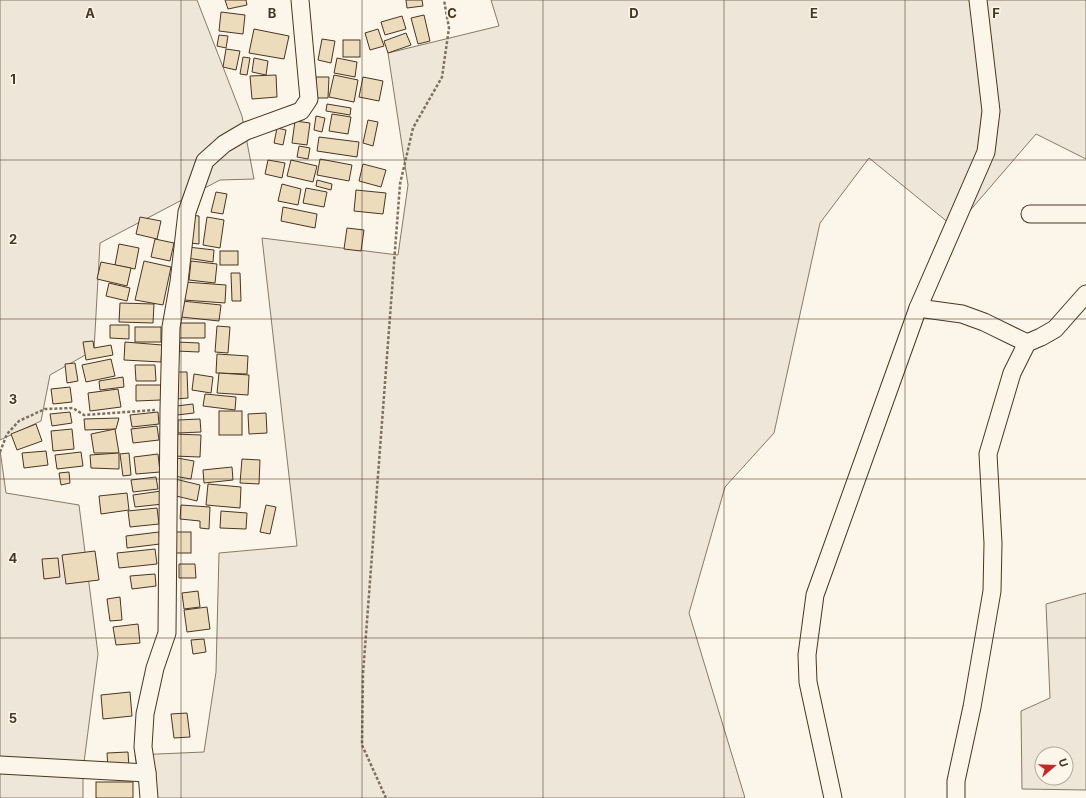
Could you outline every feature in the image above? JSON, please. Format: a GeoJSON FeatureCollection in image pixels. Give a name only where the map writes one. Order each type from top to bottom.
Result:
{"type":"FeatureCollection","features":[{"type":"Feature","properties":{"kind":"street"},"geometry":{"type":"LineString","coordinates":[[148,798],[147,773],[143,747],[144,714],[155,668],[167,633],[171,327],[180,282],[187,212],[205,161],[224,144],[246,131],[301,111],[309,99],[300,0]]}},
{"type":"Feature","properties":{"kind":"street"},"geometry":{"type":"LineString","coordinates":[[833,798],[808,682],[807,655],[815,595],[918,308],[986,152],[991,111],[978,0]]}},
{"type":"Feature","properties":{"kind":"street"},"geometry":{"type":"LineString","coordinates":[[1030,214],[1086,214]]}},
{"type":"Feature","properties":{"kind":"street"},"geometry":{"type":"LineString","coordinates":[[956,798],[956,781],[972,707],[992,591],[993,543],[988,454],[1012,373],[1027,343],[1055,329],[1086,294]]}},
{"type":"Feature","properties":{"kind":"street"},"geometry":{"type":"LineString","coordinates":[[918,308],[962,314],[984,322],[1027,343]]}},
{"type":"Feature","properties":{"kind":"street"},"geometry":{"type":"LineString","coordinates":[[0,765],[147,773]]}},
{"type":"Feature","properties":{"kind":"path"},"geometry":{"type":"LineString","coordinates":[[386,798],[362,745],[363,674],[400,184],[413,128],[442,77],[449,28],[444,0]]}},
{"type":"Feature","properties":{"kind":"path"},"geometry":{"type":"LineString","coordinates":[[0,452],[7,434],[19,421],[45,409],[73,408],[84,415],[169,409]]}},
{"type":"Feature","properties":{"kind":"shaded area"},"geometry":{"type":"Polygon","coordinates":[[[0,0],[197,0],[242,116],[254,179],[220,180],[100,243],[94,350],[50,375],[41,421],[0,440],[0,0]]]}},
{"type":"Feature","properties":{"kind":"shaded area"},"geometry":{"type":"Polygon","coordinates":[[[491,0],[1086,0],[1086,159],[1036,134],[955,228],[869,158],[820,223],[774,433],[725,487],[689,613],[745,798],[142,798],[135,755],[204,752],[216,672],[219,553],[297,546],[262,238],[398,255],[408,185],[388,53],[499,26],[491,0]]]}},
{"type":"Feature","properties":{"kind":"shaded area"},"geometry":{"type":"Polygon","coordinates":[[[0,450],[6,493],[79,505],[98,654],[83,770],[83,798],[0,798],[0,450]]]}},
{"type":"Feature","properties":{"kind":"shaded area"},"geometry":{"type":"Polygon","coordinates":[[[1086,593],[1086,790],[1022,789],[1021,711],[1050,698],[1046,604],[1086,593]]]}},
{"type":"Feature","properties":{"kind":"building"},"geometry":{"type":"Polygon","coordinates":[[[225,0],[246,0],[247,5],[228,9],[225,0]]]}},
{"type":"Feature","properties":{"kind":"building"},"geometry":{"type":"Polygon","coordinates":[[[406,0],[422,0],[423,6],[407,8],[406,0]]]}},
{"type":"Feature","properties":{"kind":"building"},"geometry":{"type":"Polygon","coordinates":[[[221,12],[245,15],[243,34],[219,31],[221,12]]]}},
{"type":"Feature","properties":{"kind":"building"},"geometry":{"type":"Polygon","coordinates":[[[424,15],[430,41],[418,44],[411,18],[424,15]]]}},
{"type":"Feature","properties":{"kind":"building"},"geometry":{"type":"Polygon","coordinates":[[[402,16],[406,29],[385,35],[381,22],[402,16]]]}},
{"type":"Feature","properties":{"kind":"building"},"geometry":{"type":"Polygon","coordinates":[[[254,29],[289,36],[284,59],[249,53],[254,29]]]}},
{"type":"Feature","properties":{"kind":"building"},"geometry":{"type":"Polygon","coordinates":[[[378,29],[384,46],[370,50],[365,33],[378,29]]]}},
{"type":"Feature","properties":{"kind":"building"},"geometry":{"type":"Polygon","coordinates":[[[406,33],[411,45],[388,53],[384,41],[406,33]]]}},
{"type":"Feature","properties":{"kind":"building"},"geometry":{"type":"Polygon","coordinates":[[[219,35],[228,36],[226,48],[217,46],[219,35]]]}},
{"type":"Feature","properties":{"kind":"building"},"geometry":{"type":"Polygon","coordinates":[[[322,39],[335,41],[331,63],[318,60],[322,39]]]}},
{"type":"Feature","properties":{"kind":"building"},"geometry":{"type":"Polygon","coordinates":[[[343,40],[360,40],[360,57],[343,57],[343,40]]]}},
{"type":"Feature","properties":{"kind":"building"},"geometry":{"type":"Polygon","coordinates":[[[226,49],[240,51],[236,70],[223,67],[226,49]]]}},
{"type":"Feature","properties":{"kind":"building"},"geometry":{"type":"Polygon","coordinates":[[[243,57],[250,58],[247,75],[240,74],[243,57]]]}},
{"type":"Feature","properties":{"kind":"building"},"geometry":{"type":"Polygon","coordinates":[[[254,58],[268,61],[266,75],[252,72],[254,58]]]}},
{"type":"Feature","properties":{"kind":"building"},"geometry":{"type":"Polygon","coordinates":[[[337,58],[357,62],[355,77],[334,73],[337,58]]]}},
{"type":"Feature","properties":{"kind":"building"},"geometry":{"type":"Polygon","coordinates":[[[276,75],[277,97],[252,99],[250,76],[276,75]]]}},
{"type":"Feature","properties":{"kind":"building"},"geometry":{"type":"Polygon","coordinates":[[[334,75],[358,80],[354,102],[329,97],[334,75]]]}},
{"type":"Feature","properties":{"kind":"building"},"geometry":{"type":"Polygon","coordinates":[[[316,77],[329,77],[328,98],[315,98],[316,77]]]}},
{"type":"Feature","properties":{"kind":"building"},"geometry":{"type":"Polygon","coordinates":[[[363,77],[383,81],[379,101],[359,97],[363,77]]]}},
{"type":"Feature","properties":{"kind":"building"},"geometry":{"type":"Polygon","coordinates":[[[327,104],[351,108],[350,115],[326,111],[327,104]]]}},
{"type":"Feature","properties":{"kind":"building"},"geometry":{"type":"Polygon","coordinates":[[[332,114],[351,117],[348,134],[329,131],[332,114]]]}},
{"type":"Feature","properties":{"kind":"building"},"geometry":{"type":"Polygon","coordinates":[[[316,116],[325,118],[322,132],[314,130],[316,116]]]}},
{"type":"Feature","properties":{"kind":"building"},"geometry":{"type":"Polygon","coordinates":[[[368,120],[378,122],[373,146],[363,143],[368,120]]]}},
{"type":"Feature","properties":{"kind":"building"},"geometry":{"type":"Polygon","coordinates":[[[295,121],[310,123],[307,145],[292,143],[295,121]]]}},
{"type":"Feature","properties":{"kind":"building"},"geometry":{"type":"Polygon","coordinates":[[[277,128],[286,130],[283,145],[274,143],[277,128]]]}},
{"type":"Feature","properties":{"kind":"building"},"geometry":{"type":"Polygon","coordinates":[[[319,137],[359,142],[357,157],[317,151],[319,137]]]}},
{"type":"Feature","properties":{"kind":"building"},"geometry":{"type":"Polygon","coordinates":[[[299,146],[310,148],[308,159],[297,157],[299,146]]]}},
{"type":"Feature","properties":{"kind":"building"},"geometry":{"type":"Polygon","coordinates":[[[320,159],[352,165],[349,181],[317,175],[320,159]]]}},
{"type":"Feature","properties":{"kind":"building"},"geometry":{"type":"Polygon","coordinates":[[[268,160],[285,163],[282,178],[265,174],[268,160]]]}},
{"type":"Feature","properties":{"kind":"building"},"geometry":{"type":"Polygon","coordinates":[[[291,160],[317,166],[313,182],[287,176],[291,160]]]}},
{"type":"Feature","properties":{"kind":"building"},"geometry":{"type":"Polygon","coordinates":[[[363,164],[386,170],[381,187],[359,181],[363,164]]]}},
{"type":"Feature","properties":{"kind":"building"},"geometry":{"type":"Polygon","coordinates":[[[317,180],[332,184],[331,190],[316,186],[317,180]]]}},
{"type":"Feature","properties":{"kind":"building"},"geometry":{"type":"Polygon","coordinates":[[[282,184],[301,189],[298,205],[278,201],[282,184]]]}},
{"type":"Feature","properties":{"kind":"building"},"geometry":{"type":"Polygon","coordinates":[[[306,188],[327,192],[324,207],[303,203],[306,188]]]}},
{"type":"Feature","properties":{"kind":"building"},"geometry":{"type":"Polygon","coordinates":[[[356,190],[386,193],[383,214],[354,211],[356,190]]]}},
{"type":"Feature","properties":{"kind":"building"},"geometry":{"type":"Polygon","coordinates":[[[216,192],[227,194],[223,214],[211,212],[216,192]]]}},
{"type":"Feature","properties":{"kind":"building"},"geometry":{"type":"Polygon","coordinates":[[[283,207],[317,214],[315,228],[281,221],[283,207]]]}},
{"type":"Feature","properties":{"kind":"building"},"geometry":{"type":"Polygon","coordinates":[[[189,215],[199,216],[199,244],[190,243],[189,215]]]}},
{"type":"Feature","properties":{"kind":"building"},"geometry":{"type":"Polygon","coordinates":[[[140,217],[161,221],[157,239],[136,234],[140,217]]]}},
{"type":"Feature","properties":{"kind":"building"},"geometry":{"type":"Polygon","coordinates":[[[207,217],[224,220],[220,248],[203,245],[207,217]]]}},
{"type":"Feature","properties":{"kind":"building"},"geometry":{"type":"Polygon","coordinates":[[[347,228],[364,230],[361,251],[344,249],[347,228]]]}},
{"type":"Feature","properties":{"kind":"building"},"geometry":{"type":"Polygon","coordinates":[[[155,239],[174,243],[170,261],[151,257],[155,239]]]}},
{"type":"Feature","properties":{"kind":"building"},"geometry":{"type":"Polygon","coordinates":[[[119,244],[139,248],[135,269],[115,265],[119,244]]]}},
{"type":"Feature","properties":{"kind":"building"},"geometry":{"type":"Polygon","coordinates":[[[188,247],[214,250],[213,262],[187,258],[188,247]]]}},
{"type":"Feature","properties":{"kind":"building"},"geometry":{"type":"Polygon","coordinates":[[[220,251],[238,251],[238,265],[220,265],[220,251]]]}},
{"type":"Feature","properties":{"kind":"building"},"geometry":{"type":"Polygon","coordinates":[[[144,261],[171,267],[163,305],[135,300],[144,261]]]}},
{"type":"Feature","properties":{"kind":"building"},"geometry":{"type":"Polygon","coordinates":[[[191,261],[217,264],[215,283],[189,280],[191,261]]]}},
{"type":"Feature","properties":{"kind":"building"},"geometry":{"type":"Polygon","coordinates":[[[101,262],[131,268],[127,286],[97,279],[101,262]]]}},
{"type":"Feature","properties":{"kind":"building"},"geometry":{"type":"Polygon","coordinates":[[[231,273],[240,273],[241,301],[232,301],[231,273]]]}},
{"type":"Feature","properties":{"kind":"building"},"geometry":{"type":"Polygon","coordinates":[[[185,282],[226,285],[225,303],[184,300],[185,282]]]}},
{"type":"Feature","properties":{"kind":"building"},"geometry":{"type":"Polygon","coordinates":[[[109,283],[130,288],[127,301],[106,296],[109,283]]]}},
{"type":"Feature","properties":{"kind":"building"},"geometry":{"type":"Polygon","coordinates":[[[182,301],[221,305],[219,321],[181,317],[182,301]]]}},
{"type":"Feature","properties":{"kind":"building"},"geometry":{"type":"Polygon","coordinates":[[[120,303],[154,304],[153,323],[119,322],[120,303]]]}},
{"type":"Feature","properties":{"kind":"building"},"geometry":{"type":"Polygon","coordinates":[[[177,323],[205,323],[205,338],[176,338],[177,323]]]}},
{"type":"Feature","properties":{"kind":"building"},"geometry":{"type":"Polygon","coordinates":[[[110,325],[129,325],[129,339],[110,338],[110,325]]]}},
{"type":"Feature","properties":{"kind":"building"},"geometry":{"type":"Polygon","coordinates":[[[217,326],[230,327],[228,353],[215,352],[217,326]]]}},
{"type":"Feature","properties":{"kind":"building"},"geometry":{"type":"Polygon","coordinates":[[[135,327],[161,327],[161,342],[135,342],[135,327]]]}},
{"type":"Feature","properties":{"kind":"building"},"geometry":{"type":"Polygon","coordinates":[[[93,341],[94,348],[111,345],[113,355],[86,360],[83,342],[93,341]]]}},
{"type":"Feature","properties":{"kind":"building"},"geometry":{"type":"Polygon","coordinates":[[[125,342],[162,345],[161,362],[124,360],[125,342]]]}},
{"type":"Feature","properties":{"kind":"building"},"geometry":{"type":"Polygon","coordinates":[[[176,342],[199,343],[199,352],[176,351],[176,342]]]}},
{"type":"Feature","properties":{"kind":"building"},"geometry":{"type":"Polygon","coordinates":[[[217,354],[248,356],[247,374],[216,373],[217,354]]]}},
{"type":"Feature","properties":{"kind":"building"},"geometry":{"type":"Polygon","coordinates":[[[111,359],[115,376],[86,382],[82,365],[111,359]]]}},
{"type":"Feature","properties":{"kind":"building"},"geometry":{"type":"Polygon","coordinates":[[[75,363],[78,381],[67,383],[65,364],[75,363]]]}},
{"type":"Feature","properties":{"kind":"building"},"geometry":{"type":"Polygon","coordinates":[[[135,365],[155,365],[156,381],[136,381],[135,365]]]}},
{"type":"Feature","properties":{"kind":"building"},"geometry":{"type":"Polygon","coordinates":[[[175,372],[187,372],[188,398],[176,399],[175,372]]]}},
{"type":"Feature","properties":{"kind":"building"},"geometry":{"type":"Polygon","coordinates":[[[219,373],[249,375],[248,395],[217,393],[219,373]]]}},
{"type":"Feature","properties":{"kind":"building"},"geometry":{"type":"Polygon","coordinates":[[[194,374],[213,377],[211,393],[192,390],[194,374]]]}},
{"type":"Feature","properties":{"kind":"building"},"geometry":{"type":"Polygon","coordinates":[[[123,377],[124,387],[100,390],[99,381],[123,377]]]}},
{"type":"Feature","properties":{"kind":"building"},"geometry":{"type":"Polygon","coordinates":[[[136,385],[161,385],[161,400],[136,401],[136,385]]]}},
{"type":"Feature","properties":{"kind":"building"},"geometry":{"type":"Polygon","coordinates":[[[70,387],[72,402],[53,404],[51,389],[70,387]]]}},
{"type":"Feature","properties":{"kind":"building"},"geometry":{"type":"Polygon","coordinates":[[[118,389],[121,407],[90,411],[88,393],[118,389]]]}},
{"type":"Feature","properties":{"kind":"building"},"geometry":{"type":"Polygon","coordinates":[[[205,394],[236,397],[235,410],[203,406],[205,394]]]}},
{"type":"Feature","properties":{"kind":"building"},"geometry":{"type":"Polygon","coordinates":[[[193,404],[194,413],[177,415],[176,406],[193,404]]]}},
{"type":"Feature","properties":{"kind":"building"},"geometry":{"type":"Polygon","coordinates":[[[219,411],[242,411],[242,435],[219,435],[219,411]]]}},
{"type":"Feature","properties":{"kind":"building"},"geometry":{"type":"Polygon","coordinates":[[[70,412],[72,423],[52,426],[50,414],[70,412]]]}},
{"type":"Feature","properties":{"kind":"building"},"geometry":{"type":"Polygon","coordinates":[[[158,412],[159,424],[132,427],[130,415],[158,412]]]}},
{"type":"Feature","properties":{"kind":"building"},"geometry":{"type":"Polygon","coordinates":[[[266,413],[267,433],[249,434],[248,414],[266,413]]]}},
{"type":"Feature","properties":{"kind":"building"},"geometry":{"type":"Polygon","coordinates":[[[119,418],[116,429],[85,430],[84,419],[119,418]]]}},
{"type":"Feature","properties":{"kind":"building"},"geometry":{"type":"Polygon","coordinates":[[[200,419],[201,432],[178,433],[178,420],[200,419]]]}},
{"type":"Feature","properties":{"kind":"building"},"geometry":{"type":"Polygon","coordinates":[[[36,424],[42,441],[17,450],[11,434],[36,424]]]}},
{"type":"Feature","properties":{"kind":"building"},"geometry":{"type":"Polygon","coordinates":[[[157,426],[159,440],[133,443],[131,429],[157,426]]]}},
{"type":"Feature","properties":{"kind":"building"},"geometry":{"type":"Polygon","coordinates":[[[72,429],[74,449],[53,451],[51,431],[72,429]]]}},
{"type":"Feature","properties":{"kind":"building"},"geometry":{"type":"Polygon","coordinates":[[[115,429],[119,453],[94,453],[91,434],[115,429]]]}},
{"type":"Feature","properties":{"kind":"building"},"geometry":{"type":"Polygon","coordinates":[[[174,434],[201,435],[200,457],[173,456],[174,434]]]}},
{"type":"Feature","properties":{"kind":"building"},"geometry":{"type":"Polygon","coordinates":[[[46,451],[48,465],[24,468],[22,453],[46,451]]]}},
{"type":"Feature","properties":{"kind":"building"},"geometry":{"type":"Polygon","coordinates":[[[81,452],[83,466],[57,469],[55,455],[81,452]]]}},
{"type":"Feature","properties":{"kind":"building"},"geometry":{"type":"Polygon","coordinates":[[[119,453],[119,469],[91,468],[90,455],[119,453]]]}},
{"type":"Feature","properties":{"kind":"building"},"geometry":{"type":"Polygon","coordinates":[[[129,453],[131,475],[123,476],[120,454],[129,453]]]}},
{"type":"Feature","properties":{"kind":"building"},"geometry":{"type":"Polygon","coordinates":[[[158,454],[160,472],[136,474],[134,457],[158,454]]]}},
{"type":"Feature","properties":{"kind":"building"},"geometry":{"type":"Polygon","coordinates":[[[177,458],[194,461],[191,479],[174,476],[177,458]]]}},
{"type":"Feature","properties":{"kind":"building"},"geometry":{"type":"Polygon","coordinates":[[[242,459],[260,460],[259,484],[240,483],[242,459]]]}},
{"type":"Feature","properties":{"kind":"building"},"geometry":{"type":"Polygon","coordinates":[[[232,467],[233,480],[204,483],[203,470],[232,467]]]}},
{"type":"Feature","properties":{"kind":"building"},"geometry":{"type":"Polygon","coordinates":[[[69,472],[70,483],[61,485],[59,473],[69,472]]]}},
{"type":"Feature","properties":{"kind":"building"},"geometry":{"type":"Polygon","coordinates":[[[156,477],[158,489],[133,492],[131,480],[156,477]]]}},
{"type":"Feature","properties":{"kind":"building"},"geometry":{"type":"Polygon","coordinates":[[[175,479],[200,485],[197,501],[172,495],[175,479]]]}},
{"type":"Feature","properties":{"kind":"building"},"geometry":{"type":"Polygon","coordinates":[[[208,484],[241,487],[240,508],[206,505],[208,484]]]}},
{"type":"Feature","properties":{"kind":"building"},"geometry":{"type":"Polygon","coordinates":[[[161,491],[163,504],[135,507],[133,495],[161,491]]]}},
{"type":"Feature","properties":{"kind":"building"},"geometry":{"type":"Polygon","coordinates":[[[127,493],[129,510],[101,514],[99,496],[127,493]]]}},
{"type":"Feature","properties":{"kind":"building"},"geometry":{"type":"Polygon","coordinates":[[[181,505],[210,507],[209,529],[200,528],[200,521],[180,519],[181,505]]]}},
{"type":"Feature","properties":{"kind":"building"},"geometry":{"type":"Polygon","coordinates":[[[266,505],[276,507],[270,534],[260,532],[266,505]]]}},
{"type":"Feature","properties":{"kind":"building"},"geometry":{"type":"Polygon","coordinates":[[[157,508],[159,524],[130,527],[128,511],[157,508]]]}},
{"type":"Feature","properties":{"kind":"building"},"geometry":{"type":"Polygon","coordinates":[[[221,511],[247,513],[246,529],[220,528],[221,511]]]}},
{"type":"Feature","properties":{"kind":"building"},"geometry":{"type":"Polygon","coordinates":[[[159,532],[160,544],[127,548],[126,536],[159,532]]]}},
{"type":"Feature","properties":{"kind":"building"},"geometry":{"type":"Polygon","coordinates":[[[175,532],[191,532],[191,553],[175,553],[175,532]]]}},
{"type":"Feature","properties":{"kind":"building"},"geometry":{"type":"Polygon","coordinates":[[[155,549],[157,564],[119,568],[117,553],[155,549]]]}},
{"type":"Feature","properties":{"kind":"building"},"geometry":{"type":"Polygon","coordinates":[[[95,551],[99,580],[66,584],[62,555],[95,551]]]}},
{"type":"Feature","properties":{"kind":"building"},"geometry":{"type":"Polygon","coordinates":[[[58,558],[60,577],[44,579],[42,559],[58,558]]]}},
{"type":"Feature","properties":{"kind":"building"},"geometry":{"type":"Polygon","coordinates":[[[179,564],[195,564],[196,578],[179,578],[179,564]]]}},
{"type":"Feature","properties":{"kind":"building"},"geometry":{"type":"Polygon","coordinates":[[[155,574],[156,586],[132,589],[130,576],[155,574]]]}},
{"type":"Feature","properties":{"kind":"building"},"geometry":{"type":"Polygon","coordinates":[[[198,591],[200,607],[184,609],[182,593],[198,591]]]}},
{"type":"Feature","properties":{"kind":"building"},"geometry":{"type":"Polygon","coordinates":[[[120,597],[122,620],[110,621],[107,599],[120,597]]]}},
{"type":"Feature","properties":{"kind":"building"},"geometry":{"type":"Polygon","coordinates":[[[207,607],[210,629],[187,632],[184,610],[207,607]]]}},
{"type":"Feature","properties":{"kind":"building"},"geometry":{"type":"Polygon","coordinates":[[[138,624],[140,643],[116,645],[113,627],[138,624]]]}},
{"type":"Feature","properties":{"kind":"building"},"geometry":{"type":"Polygon","coordinates":[[[204,639],[206,652],[193,654],[191,640],[204,639]]]}},
{"type":"Feature","properties":{"kind":"building"},"geometry":{"type":"Polygon","coordinates":[[[130,692],[132,716],[103,719],[101,695],[130,692]]]}},
{"type":"Feature","properties":{"kind":"building"},"geometry":{"type":"Polygon","coordinates":[[[187,713],[190,737],[174,738],[171,714],[187,713]]]}},
{"type":"Feature","properties":{"kind":"building"},"geometry":{"type":"Polygon","coordinates":[[[128,752],[129,768],[108,769],[107,753],[128,752]]]}},
{"type":"Feature","properties":{"kind":"building"},"geometry":{"type":"Polygon","coordinates":[[[96,782],[133,782],[133,798],[96,798],[96,782]]]}}]}
